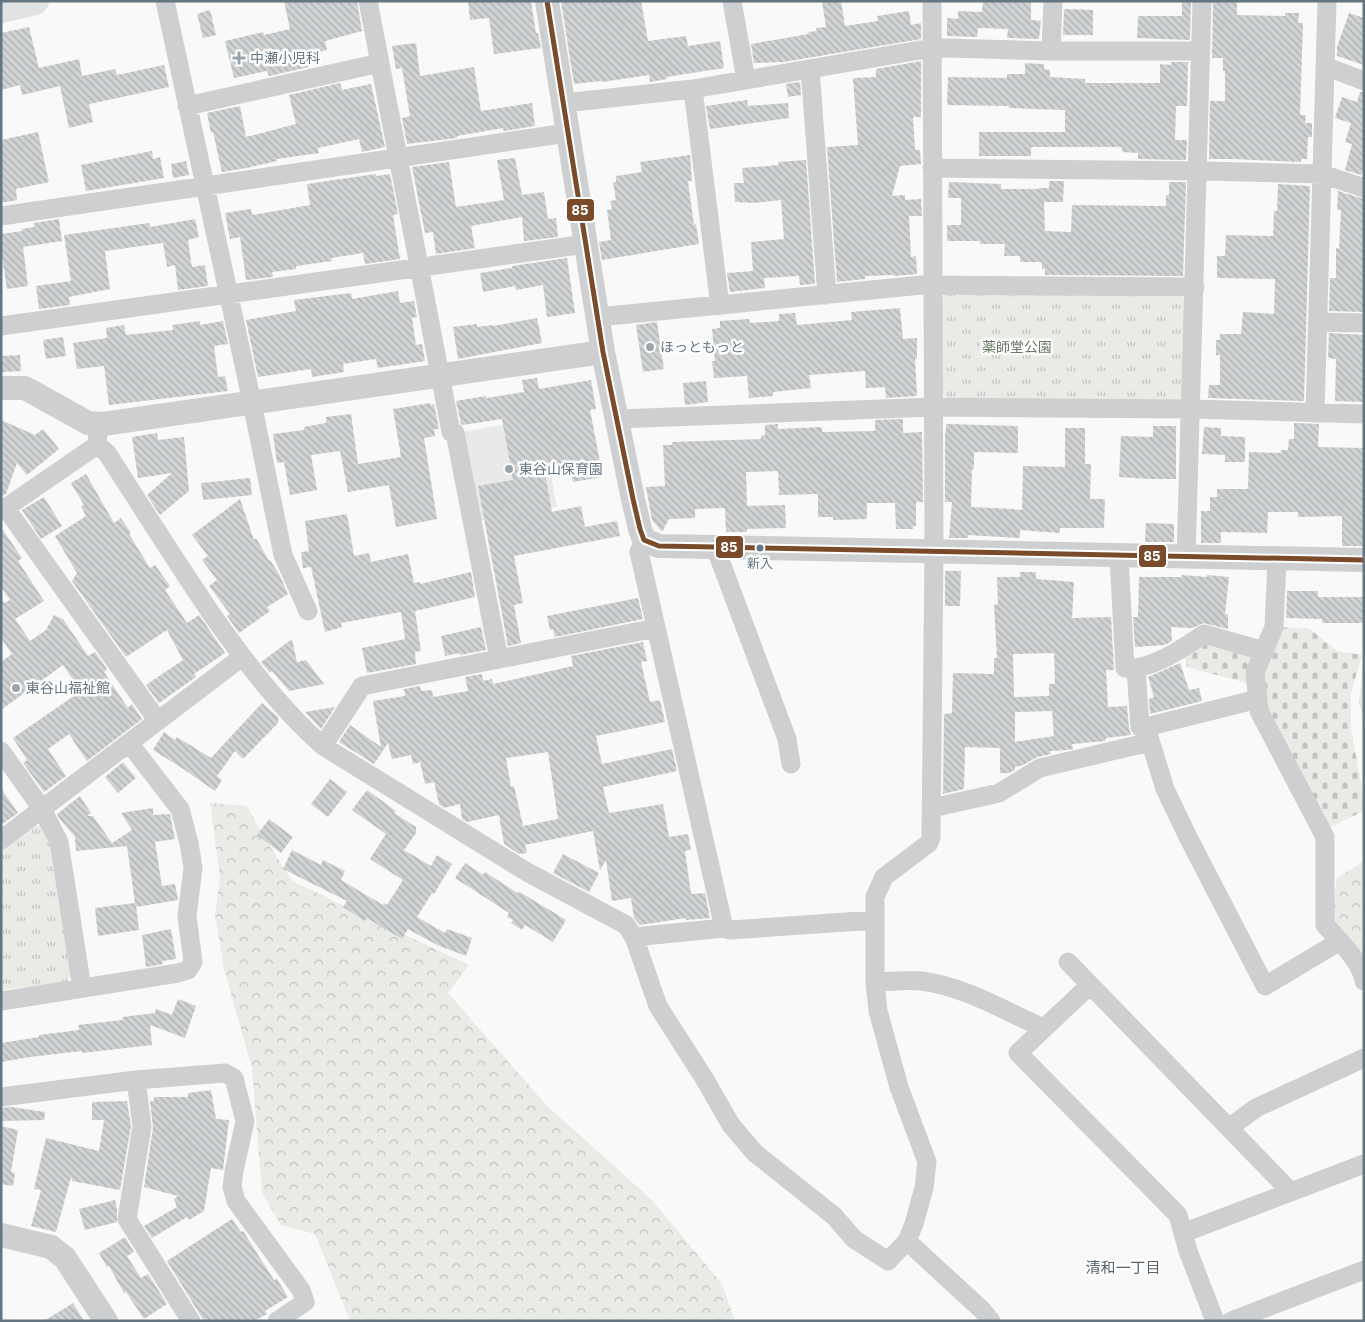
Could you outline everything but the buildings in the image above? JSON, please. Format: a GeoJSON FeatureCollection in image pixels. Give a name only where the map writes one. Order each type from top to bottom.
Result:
{"type":"FeatureCollection","features":[{"type":"Feature","properties":{"kind":"main road"},"geometry":{"type":"LineString","coordinates":[[1,9],[35,1]]}},
{"type":"Feature","properties":{"kind":"street"},"geometry":{"type":"LineString","coordinates":[[165,1],[227,294],[252,401],[283,555],[308,611]]}},
{"type":"Feature","properties":{"kind":"street"},"geometry":{"type":"LineString","coordinates":[[368,1],[451,432],[455,433],[499,659]]}},
{"type":"Feature","properties":{"kind":"street"},"geometry":{"type":"LineString","coordinates":[[547,1],[603,352],[633,499],[644,540],[639,552],[724,928]]}},
{"type":"Feature","properties":{"kind":"street"},"geometry":{"type":"LineString","coordinates":[[732,1],[746,80]]}},
{"type":"Feature","properties":{"kind":"street"},"geometry":{"type":"LineString","coordinates":[[1,388],[25,388],[88,424],[98,434],[107,454],[188,580],[242,657],[298,724],[323,746],[527,872],[626,925],[634,937],[658,1006],[704,1078],[731,1125],[755,1153],[834,1216],[854,1238],[888,1261],[907,1240],[914,1224],[924,1188],[927,1162],[899,1087],[878,1011],[875,982],[875,897],[884,878],[929,843],[931,837],[934,552],[932,1]]}},
{"type":"Feature","properties":{"kind":"street"},"geometry":{"type":"LineString","coordinates":[[1051,51],[1053,1]]}},
{"type":"Feature","properties":{"kind":"street"},"geometry":{"type":"LineString","coordinates":[[1186,558],[1192,410],[1202,1]]}},
{"type":"Feature","properties":{"kind":"street"},"geometry":{"type":"LineString","coordinates":[[1315,413],[1326,1]]}},
{"type":"Feature","properties":{"kind":"street"},"geometry":{"type":"LineString","coordinates":[[564,103],[693,89],[932,49],[1201,51]]}},
{"type":"Feature","properties":{"kind":"street"},"geometry":{"type":"LineString","coordinates":[[187,106],[380,63]]}},
{"type":"Feature","properties":{"kind":"street"},"geometry":{"type":"LineString","coordinates":[[1325,66],[1364,80]]}},
{"type":"Feature","properties":{"kind":"street"},"geometry":{"type":"LineString","coordinates":[[810,69],[827,296]]}},
{"type":"Feature","properties":{"kind":"street"},"geometry":{"type":"LineString","coordinates":[[693,89],[720,306]]}},
{"type":"Feature","properties":{"kind":"street"},"geometry":{"type":"LineString","coordinates":[[1,216],[567,133]]}},
{"type":"Feature","properties":{"kind":"street"},"geometry":{"type":"LineString","coordinates":[[932,168],[1322,174],[1364,188]]}},
{"type":"Feature","properties":{"kind":"street"},"geometry":{"type":"LineString","coordinates":[[1,326],[586,244]]}},
{"type":"Feature","properties":{"kind":"street"},"geometry":{"type":"LineString","coordinates":[[598,317],[827,296],[922,285],[1195,287]]}},
{"type":"Feature","properties":{"kind":"street"},"geometry":{"type":"LineString","coordinates":[[1318,322],[1364,323]]}},
{"type":"Feature","properties":{"kind":"street"},"geometry":{"type":"LineString","coordinates":[[158,721],[3,509],[98,434],[252,401],[603,352]]}},
{"type":"Feature","properties":{"kind":"street"},"geometry":{"type":"LineString","coordinates":[[617,419],[934,407],[1364,414]]}},
{"type":"Feature","properties":{"kind":"street"},"geometry":{"type":"LineString","coordinates":[[644,540],[659,546],[1276,560],[1364,560]]}},
{"type":"Feature","properties":{"kind":"street"},"geometry":{"type":"LineString","coordinates":[[715,547],[788,739],[791,764]]}},
{"type":"Feature","properties":{"kind":"street"},"geometry":{"type":"LineString","coordinates":[[1119,556],[1125,668],[1136,669],[1176,652],[1204,634],[1264,651]]}},
{"type":"Feature","properties":{"kind":"street"},"geometry":{"type":"LineString","coordinates":[[1276,560],[1274,627],[1255,672],[1259,711],[1325,837],[1325,925],[1340,941],[1363,972],[1364,981]]}},
{"type":"Feature","properties":{"kind":"street"},"geometry":{"type":"LineString","coordinates":[[323,746],[362,686],[656,628]]}},
{"type":"Feature","properties":{"kind":"street"},"geometry":{"type":"LineString","coordinates":[[1,840],[242,657]]}},
{"type":"Feature","properties":{"kind":"street"},"geometry":{"type":"LineString","coordinates":[[1136,669],[1140,726],[1148,735],[1165,789],[1265,986],[1340,941]]}},
{"type":"Feature","properties":{"kind":"street"},"geometry":{"type":"LineString","coordinates":[[932,808],[999,793],[1040,768],[1258,699]]}},
{"type":"Feature","properties":{"kind":"street"},"geometry":{"type":"LineString","coordinates":[[1,1001],[178,973],[188,970],[193,962],[187,916],[193,868],[180,809],[129,743]]}},
{"type":"Feature","properties":{"kind":"street"},"geometry":{"type":"LineString","coordinates":[[1,751],[42,809],[60,842],[82,988]]}},
{"type":"Feature","properties":{"kind":"street"},"geometry":{"type":"LineString","coordinates":[[634,937],[724,928],[730,930],[875,920]]}},
{"type":"Feature","properties":{"kind":"street"},"geometry":{"type":"LineString","coordinates":[[1068,962],[1291,1192]]}},
{"type":"Feature","properties":{"kind":"street"},"geometry":{"type":"LineString","coordinates":[[875,982],[920,981],[947,986],[971,994],[1044,1028]]}},
{"type":"Feature","properties":{"kind":"street"},"geometry":{"type":"LineString","coordinates":[[1090,985],[1018,1053],[1178,1215],[1215,1321]]}},
{"type":"Feature","properties":{"kind":"street"},"geometry":{"type":"LineString","coordinates":[[1229,1128],[1256,1108],[1364,1058]]}},
{"type":"Feature","properties":{"kind":"street"},"geometry":{"type":"LineString","coordinates":[[1,1096],[136,1080],[225,1073],[234,1078],[245,1121],[232,1187],[236,1201],[300,1290],[305,1302],[277,1321]]}},
{"type":"Feature","properties":{"kind":"street"},"geometry":{"type":"LineString","coordinates":[[136,1080],[142,1126],[127,1219],[191,1321]]}},
{"type":"Feature","properties":{"kind":"street"},"geometry":{"type":"LineString","coordinates":[[1183,1233],[1364,1164]]}},
{"type":"Feature","properties":{"kind":"street"},"geometry":{"type":"LineString","coordinates":[[1,1235],[51,1246],[65,1258],[106,1321]]}},
{"type":"Feature","properties":{"kind":"street"},"geometry":{"type":"LineString","coordinates":[[907,1240],[982,1310],[991,1321]]}},
{"type":"Feature","properties":{"kind":"street"},"geometry":{"type":"LineString","coordinates":[[1231,1321],[1364,1270]]}},
{"type":"Feature","properties":{"kind":"shaded area","name":"東谷山保育園"},"geometry":{"type":"Polygon","coordinates":[[[540,418],[557,507],[478,521],[462,432],[540,418]]]}},
{"type":"Feature","properties":{"kind":"green space","name":"薬師堂公園"},"geometry":{"type":"Polygon","coordinates":[[[948,291],[1181,297],[1187,301],[1183,399],[1180,404],[949,399],[942,395],[942,298],[948,291]]]}},
{"type":"Feature","properties":{"kind":"green space"},"geometry":{"type":"Polygon","coordinates":[[[1281,627],[1310,629],[1337,651],[1362,655],[1351,693],[1351,729],[1364,799],[1364,811],[1324,830],[1269,712],[1262,687],[1187,667],[1184,652],[1205,638],[1269,654],[1281,627]]]}},
{"type":"Feature","properties":{"kind":"green space"},"geometry":{"type":"Polygon","coordinates":[[[1364,657],[1364,727],[1359,701],[1364,657]]]}},
{"type":"Feature","properties":{"kind":"green space"},"geometry":{"type":"Polygon","coordinates":[[[210,803],[247,806],[292,881],[469,965],[448,993],[547,1106],[651,1199],[722,1284],[735,1321],[350,1321],[315,1234],[281,1225],[262,1193],[252,1068],[224,969],[215,914],[220,878],[210,803]]]}},
{"type":"Feature","properties":{"kind":"green space"},"geometry":{"type":"Polygon","coordinates":[[[34,824],[45,828],[51,836],[73,974],[66,982],[1,990],[1,850],[34,824]]]}},
{"type":"Feature","properties":{"kind":"green space"},"geometry":{"type":"Polygon","coordinates":[[[1364,861],[1364,959],[1330,922],[1337,878],[1364,861]]]}},
{"type":"Feature","properties":{"kind":"transit line","name":"85"},"geometry":{"type":"LineString","coordinates":[[547,1],[603,352],[633,499],[644,540],[659,546],[1364,560]]}},
{"type":"Feature","properties":{"kind":"place","name":"中瀬小児科"},"geometry":{"type":"Point","coordinates":[239,58]}},
{"type":"Feature","properties":{"kind":"place","name":"ほっともっと"},"geometry":{"type":"Point","coordinates":[650,347]}},
{"type":"Feature","properties":{"kind":"place","name":"東谷山保育園"},"geometry":{"type":"Point","coordinates":[509,469]}},
{"type":"Feature","properties":{"kind":"place","name":"新入"},"geometry":{"type":"Point","coordinates":[760,548]}},
{"type":"Feature","properties":{"kind":"place","name":"東谷山福祉館"},"geometry":{"type":"Point","coordinates":[16,688]}},
{"type":"Feature","properties":{"kind":"district","name":"清和一丁目"},"geometry":{"type":"Point","coordinates":[1123,1267]}}]}
